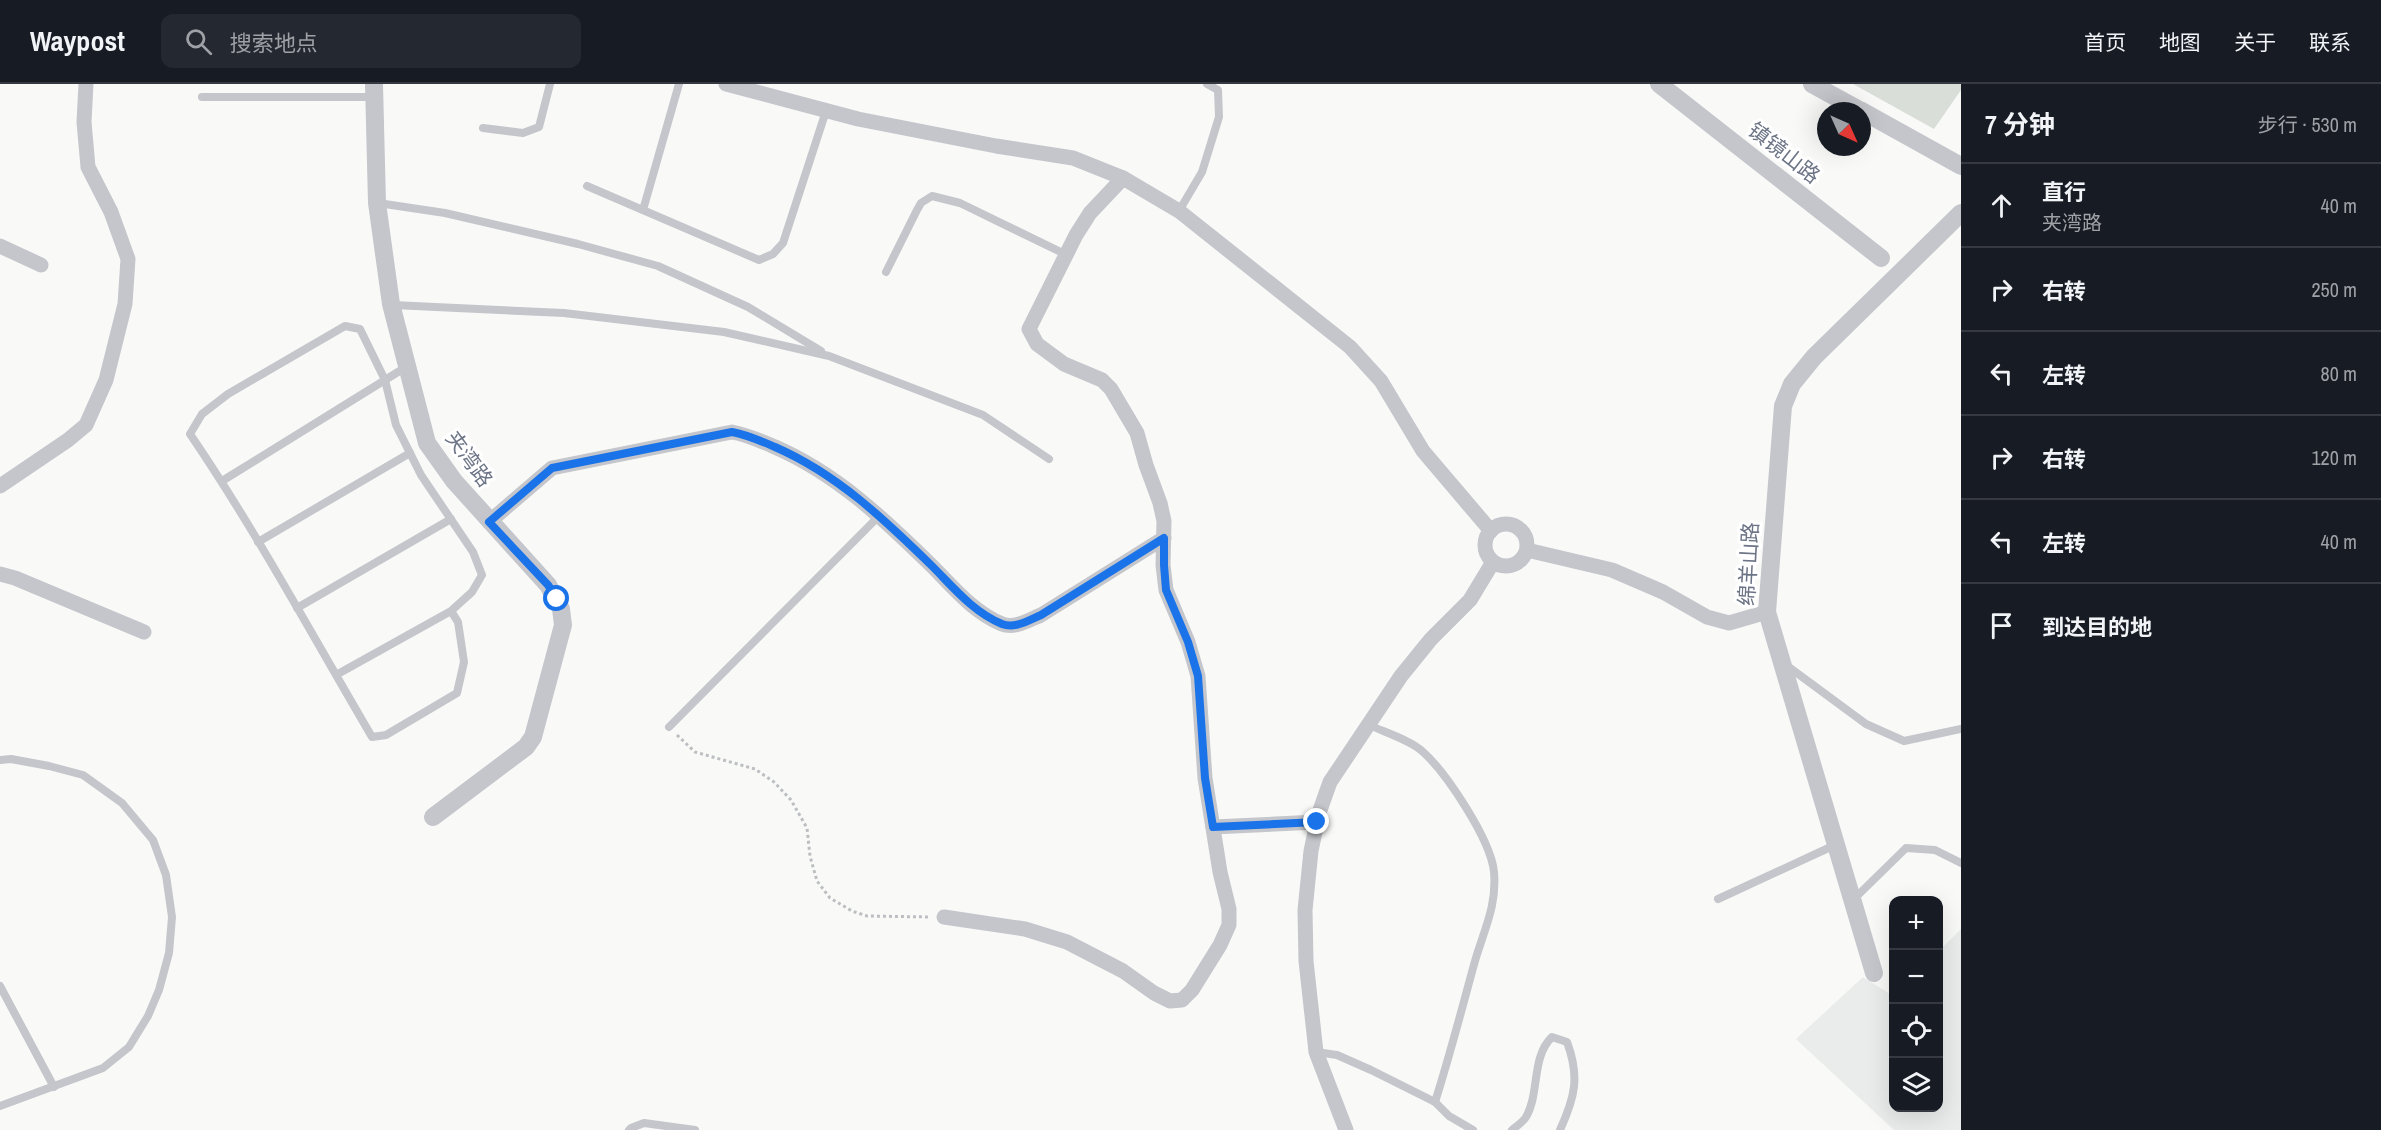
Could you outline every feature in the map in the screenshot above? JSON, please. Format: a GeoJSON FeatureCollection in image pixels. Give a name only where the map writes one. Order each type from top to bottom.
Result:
{"type":"FeatureCollection","features":[{"type":"Feature","properties":{"kind":"street"},"geometry":{"type":"LineString","coordinates":[[0,486],[68,440],[86,425],[106,380],[125,304],[128,259],[111,212],[88,167],[84,122],[86,84]]}},
{"type":"Feature","properties":{"kind":"street"},"geometry":{"type":"LineString","coordinates":[[726,84],[858,119],[985,144],[1073,158],[1123,178],[1179,211],[1350,347],[1381,381],[1423,451],[1491,531]]}},
{"type":"Feature","properties":{"kind":"street","name":"镇镜山路"},"geometry":{"type":"LineString","coordinates":[[1659,84],[1881,258]]}},
{"type":"Feature","properties":{"kind":"street"},"geometry":{"type":"LineString","coordinates":[[1812,84],[1845,102]]}},
{"type":"Feature","properties":{"kind":"street","name":"夹湾路"},"geometry":{"type":"LineString","coordinates":[[374,91],[377,203],[391,304],[427,442],[454,481],[548,585],[561,609],[563,625],[532,737],[526,747],[433,817]]}},
{"type":"Feature","properties":{"kind":"street"},"geometry":{"type":"LineString","coordinates":[[1871,116],[1961,166]]}},
{"type":"Feature","properties":{"kind":"street"},"geometry":{"type":"LineString","coordinates":[[944,917],[1025,929],[1067,942],[1123,971],[1154,993],[1170,1001],[1182,1000],[1192,990],[1220,945],[1229,925],[1229,909],[1205,778],[1198,676],[1188,642],[1166,590],[1160,503],[1137,433],[1111,389],[1102,380],[1064,364],[1037,344],[1029,329],[1090,213],[1123,178]]}},
{"type":"Feature","properties":{"kind":"street","name":"绵羊山路"},"geometry":{"type":"LineString","coordinates":[[1875,974],[1767,612],[1783,406],[1792,384],[1814,357],[1961,213]]}},
{"type":"Feature","properties":{"kind":"street"},"geometry":{"type":"LineString","coordinates":[[0,246],[41,265]]}},
{"type":"Feature","properties":{"kind":"street"},"geometry":{"type":"LineString","coordinates":[[489,522],[552,468],[732,432],[746,434],[792,454],[844,486],[880,515],[978,611],[1004,625],[1021,624],[1041,615],[1164,538]]}},
{"type":"Feature","properties":{"kind":"street"},"geometry":{"type":"LineString","coordinates":[[1503,524],[1516,526],[1526,536],[1527,550],[1525,556],[1513,566],[1499,566],[1493,562],[1485,550],[1487,536],[1503,524]]}},
{"type":"Feature","properties":{"kind":"street"},"geometry":{"type":"LineString","coordinates":[[1527,550],[1612,570],[1663,592],[1707,617],[1729,623],[1767,612]]}},
{"type":"Feature","properties":{"kind":"street"},"geometry":{"type":"LineString","coordinates":[[1346,1130],[1316,1052],[1306,961],[1305,910],[1311,851],[1317,822],[1329,782],[1413,661],[1470,600],[1493,562]]}},
{"type":"Feature","properties":{"kind":"street"},"geometry":{"type":"LineString","coordinates":[[0,574],[73,601],[144,632]]}},
{"type":"Feature","properties":{"kind":"street"},"geometry":{"type":"LineString","coordinates":[[1213,827],[1317,822]]}},
{"type":"Feature","properties":{"kind":"lane"},"geometry":{"type":"LineString","coordinates":[[483,128],[523,133],[539,127],[550,84]]}},
{"type":"Feature","properties":{"kind":"lane"},"geometry":{"type":"LineString","coordinates":[[642,210],[680,84]]}},
{"type":"Feature","properties":{"kind":"lane"},"geometry":{"type":"LineString","coordinates":[[1179,211],[1202,172],[1219,117],[1218,90],[1207,84]]}},
{"type":"Feature","properties":{"kind":"lane"},"geometry":{"type":"LineString","coordinates":[[202,97],[374,91]]}},
{"type":"Feature","properties":{"kind":"lane"},"geometry":{"type":"LineString","coordinates":[[587,186],[759,260],[773,254],[783,243],[826,111]]}},
{"type":"Feature","properties":{"kind":"lane"},"geometry":{"type":"LineString","coordinates":[[886,272],[921,203],[932,196],[960,203],[1067,255]]}},
{"type":"Feature","properties":{"kind":"lane"},"geometry":{"type":"LineString","coordinates":[[377,203],[445,213],[578,244],[658,266],[748,308],[829,356]]}},
{"type":"Feature","properties":{"kind":"lane"},"geometry":{"type":"LineString","coordinates":[[391,304],[564,313],[610,318],[724,332],[829,356],[983,415],[1049,459]]}},
{"type":"Feature","properties":{"kind":"lane"},"geometry":{"type":"LineString","coordinates":[[336,675],[451,611],[472,592],[482,575],[474,552],[421,475],[396,425],[385,381],[360,329],[345,326],[228,394],[202,414],[190,434],[222,481],[372,737],[386,735],[457,693],[465,662],[458,622],[451,611]]}},
{"type":"Feature","properties":{"kind":"lane"},"geometry":{"type":"LineString","coordinates":[[222,481],[406,368]]}},
{"type":"Feature","properties":{"kind":"lane"},"geometry":{"type":"LineString","coordinates":[[258,542],[410,453]]}},
{"type":"Feature","properties":{"kind":"lane"},"geometry":{"type":"LineString","coordinates":[[669,727],[880,515]]}},
{"type":"Feature","properties":{"kind":"lane"},"geometry":{"type":"LineString","coordinates":[[297,608],[451,519]]}},
{"type":"Feature","properties":{"kind":"lane"},"geometry":{"type":"LineString","coordinates":[[1782,663],[1866,724],[1904,741],[1961,729]]}},
{"type":"Feature","properties":{"kind":"lane"},"geometry":{"type":"LineString","coordinates":[[1369,725],[1420,749],[1444,775],[1487,847],[1494,871],[1489,922],[1476,957],[1435,1102]]}},
{"type":"Feature","properties":{"kind":"lane"},"geometry":{"type":"LineString","coordinates":[[0,760],[11,759],[49,765],[83,776],[122,803],[153,840],[166,875],[172,917],[169,953],[159,990],[148,1016],[129,1047],[103,1068],[0,1106]]}},
{"type":"Feature","properties":{"kind":"lane"},"geometry":{"type":"LineString","coordinates":[[1718,899],[1836,844]]}},
{"type":"Feature","properties":{"kind":"lane"},"geometry":{"type":"LineString","coordinates":[[1853,900],[1906,848],[1935,850],[1961,863]]}},
{"type":"Feature","properties":{"kind":"lane"},"geometry":{"type":"LineString","coordinates":[[0,986],[54,1087]]}},
{"type":"Feature","properties":{"kind":"lane"},"geometry":{"type":"LineString","coordinates":[[1512,1130],[1525,1119],[1532,1103],[1538,1065],[1552,1037],[1567,1042],[1574,1068],[1575,1089],[1560,1130]]}},
{"type":"Feature","properties":{"kind":"lane"},"geometry":{"type":"LineString","coordinates":[[1316,1052],[1336,1055],[1371,1070],[1435,1102],[1449,1116],[1473,1130]]}},
{"type":"Feature","properties":{"kind":"lane"},"geometry":{"type":"LineString","coordinates":[[629,1130],[644,1123],[695,1130]]}},
{"type":"Feature","properties":{"kind":"path"},"geometry":{"type":"LineString","coordinates":[[669,727],[695,752],[754,769],[774,782],[791,800],[807,828],[810,856],[817,881],[831,898],[852,911],[867,916],[944,917]]}},
{"type":"Feature","properties":{"kind":"shaded area"},"geometry":{"type":"Polygon","coordinates":[[[1853,84],[1961,84],[1961,90],[1934,129],[1853,84]]]}},
{"type":"Feature","properties":{"kind":"shaded area"},"geometry":{"type":"Polygon","coordinates":[[[1961,929],[1961,1130],[1894,1130],[1796,1039],[1863,977],[1889,993],[1889,1112],[1943,1112],[1943,947],[1961,929]]]}},
{"type":"Feature","properties":{"kind":"route"},"geometry":{"type":"LineString","coordinates":[[557,599],[548,585],[489,522],[552,468],[732,432],[746,434],[792,454],[844,486],[880,515],[978,611],[1004,625],[1021,624],[1041,615],[1164,538],[1166,590],[1188,642],[1198,676],[1205,778],[1213,827],[1317,822]]}}]}
